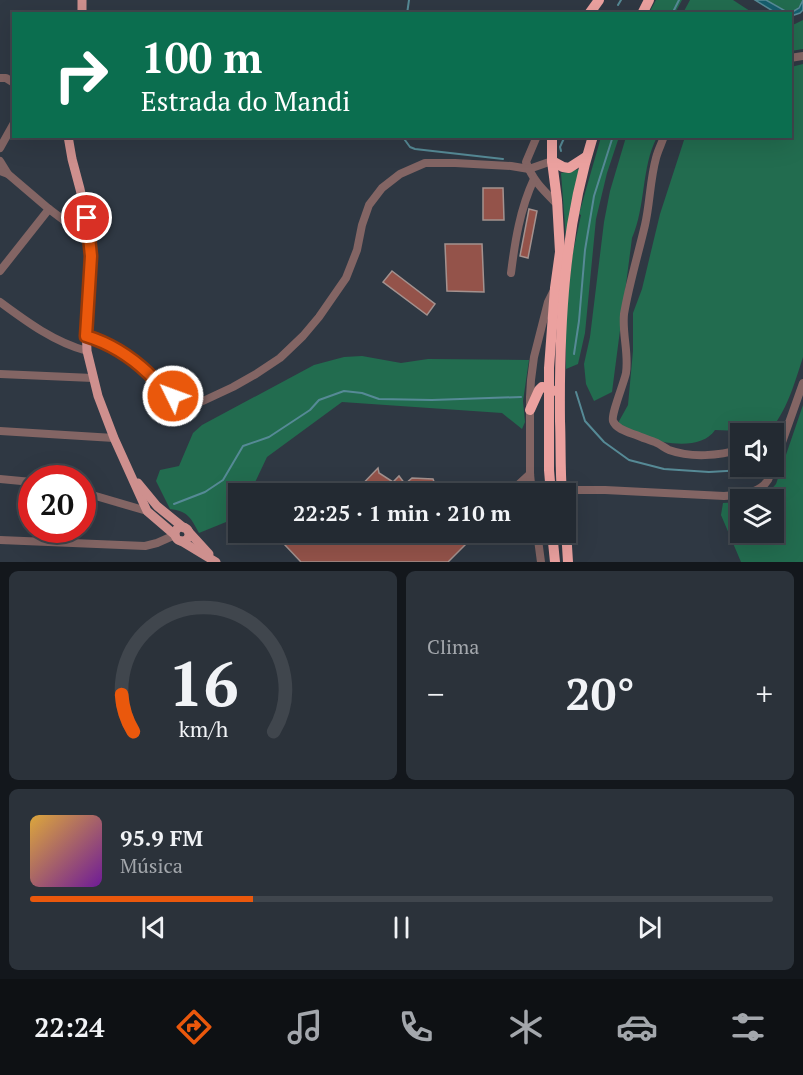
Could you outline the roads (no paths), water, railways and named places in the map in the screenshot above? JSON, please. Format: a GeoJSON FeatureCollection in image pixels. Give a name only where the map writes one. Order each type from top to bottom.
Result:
{"type":"FeatureCollection","features":[{"type":"Feature","properties":{"kind":"highway"},"geometry":{"type":"LineString","coordinates":[[552,138],[560,252],[555,288],[549,388],[549,470],[554,483]]}},
{"type":"Feature","properties":{"kind":"highway"},"geometry":{"type":"LineString","coordinates":[[558,483],[561,322],[565,276],[578,194],[592,138]]}},
{"type":"Feature","properties":{"kind":"highway"},"geometry":{"type":"LineString","coordinates":[[552,161],[569,168],[586,157]]}},
{"type":"Feature","properties":{"kind":"highway"},"geometry":{"type":"LineString","coordinates":[[530,410],[542,387],[555,392],[560,407]]}},
{"type":"Feature","properties":{"kind":"highway"},"geometry":{"type":"LineString","coordinates":[[553,543],[555,562]]}},
{"type":"Feature","properties":{"kind":"highway"},"geometry":{"type":"LineString","coordinates":[[567,543],[568,562]]}},
{"type":"Feature","properties":{"kind":"main road"},"geometry":{"type":"LineString","coordinates":[[68,138],[90,240],[90,284],[86,336],[87,351],[98,396],[147,511],[178,538],[215,561]]}},
{"type":"Feature","properties":{"kind":"main road"},"geometry":{"type":"LineString","coordinates":[[126,466],[152,501],[186,529],[215,561]]}},
{"type":"Feature","properties":{"kind":"main road"},"geometry":{"type":"LineString","coordinates":[[178,538],[185,540],[188,537],[186,529]]}},
{"type":"Feature","properties":{"kind":"street"},"geometry":{"type":"LineString","coordinates":[[0,146],[12,126]]}},
{"type":"Feature","properties":{"kind":"street"},"geometry":{"type":"LineString","coordinates":[[536,138],[526,162],[538,185],[558,205]]}},
{"type":"Feature","properties":{"kind":"street"},"geometry":{"type":"LineString","coordinates":[[663,138],[656,157],[645,225],[624,313],[626,374],[613,420],[625,431],[669,450],[710,455],[730,452]]}},
{"type":"Feature","properties":{"kind":"street"},"geometry":{"type":"LineString","coordinates":[[0,161],[4,172],[90,240]]}},
{"type":"Feature","properties":{"kind":"street"},"geometry":{"type":"LineString","coordinates":[[86,336],[101,340],[124,354],[173,396],[185,401],[203,401],[256,374],[279,358],[303,336],[346,278],[357,250],[369,205],[382,188],[400,174],[425,163],[436,162],[529,169],[552,161]]}},
{"type":"Feature","properties":{"kind":"street"},"geometry":{"type":"LineString","coordinates":[[511,273],[520,220],[534,179]]}},
{"type":"Feature","properties":{"kind":"street"},"geometry":{"type":"LineString","coordinates":[[0,271],[49,209]]}},
{"type":"Feature","properties":{"kind":"street"},"geometry":{"type":"LineString","coordinates":[[531,483],[531,380],[534,357],[548,302],[555,288]]}},
{"type":"Feature","properties":{"kind":"street"},"geometry":{"type":"LineString","coordinates":[[0,302],[34,327],[70,346],[87,351]]}},
{"type":"Feature","properties":{"kind":"street"},"geometry":{"type":"LineString","coordinates":[[0,375],[93,378]]}},
{"type":"Feature","properties":{"kind":"street"},"geometry":{"type":"LineString","coordinates":[[784,435],[803,383]]}},
{"type":"Feature","properties":{"kind":"street"},"geometry":{"type":"LineString","coordinates":[[0,431],[114,438]]}},
{"type":"Feature","properties":{"kind":"street"},"geometry":{"type":"LineString","coordinates":[[520,483],[530,474]]}},
{"type":"Feature","properties":{"kind":"street"},"geometry":{"type":"LineString","coordinates":[[576,491],[605,490],[724,496],[753,492],[763,486],[770,477]]}},
{"type":"Feature","properties":{"kind":"street"},"geometry":{"type":"LineString","coordinates":[[0,478],[18,480]]}},
{"type":"Feature","properties":{"kind":"street"},"geometry":{"type":"LineString","coordinates":[[96,496],[147,511]]}},
{"type":"Feature","properties":{"kind":"street"},"geometry":{"type":"LineString","coordinates":[[0,540],[145,546],[178,538]]}},
{"type":"Feature","properties":{"kind":"street"},"geometry":{"type":"LineString","coordinates":[[538,543],[541,562]]}},
{"type":"Feature","properties":{"kind":"water"},"geometry":{"type":"Polygon","coordinates":[[[755,0],[766,0],[787,12],[774,12],[755,0]]]}},
{"type":"Feature","properties":{"kind":"water"},"geometry":{"type":"Polygon","coordinates":[[[803,0],[803,10],[792,16],[792,12],[787,12],[799,8],[803,0]]]}},
{"type":"Feature","properties":{"kind":"waterway"},"geometry":{"type":"LineString","coordinates":[[407,12],[409,0]]}},
{"type":"Feature","properties":{"kind":"waterway"},"geometry":{"type":"LineString","coordinates":[[618,5],[621,0]]}},
{"type":"Feature","properties":{"kind":"waterway"},"geometry":{"type":"LineString","coordinates":[[673,12],[679,0]]}},
{"type":"Feature","properties":{"kind":"waterway"},"geometry":{"type":"LineString","coordinates":[[403,138],[410,147],[415,149],[503,159]]}},
{"type":"Feature","properties":{"kind":"waterway"},"geometry":{"type":"LineString","coordinates":[[561,151],[560,147],[564,138]]}},
{"type":"Feature","properties":{"kind":"waterway"},"geometry":{"type":"LineString","coordinates":[[574,354],[585,250],[594,196],[612,138]]}},
{"type":"Feature","properties":{"kind":"waterway"},"geometry":{"type":"LineString","coordinates":[[174,504],[205,492],[223,480],[243,446],[269,437],[310,410],[319,400],[344,391],[362,393],[379,399],[521,397]]}},
{"type":"Feature","properties":{"kind":"waterway"},"geometry":{"type":"LineString","coordinates":[[576,392],[585,421],[604,442],[629,460],[664,469],[730,471]]}}]}
